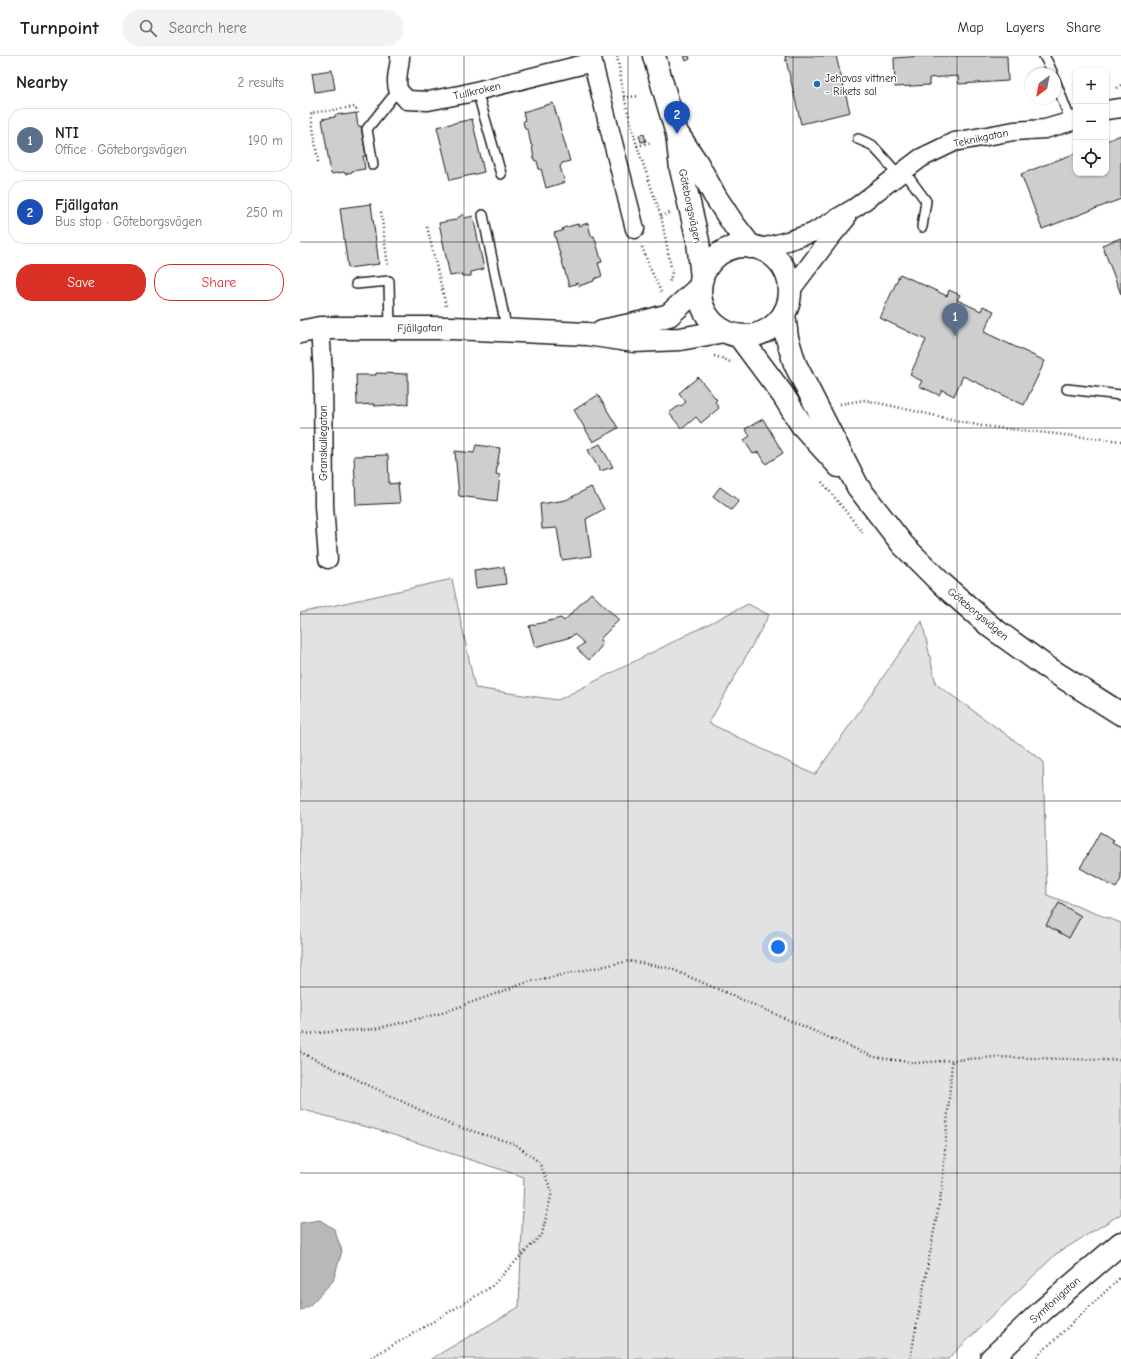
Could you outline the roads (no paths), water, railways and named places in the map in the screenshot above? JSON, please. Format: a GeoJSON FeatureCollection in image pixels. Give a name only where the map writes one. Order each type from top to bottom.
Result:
{"type":"FeatureCollection","features":[{"type":"Feature","properties":{"kind":"street"},"geometry":{"type":"LineString","coordinates":[[398,90],[397,79],[400,56]]}},
{"type":"Feature","properties":{"kind":"street","name":"Göteborgsvägen"},"geometry":{"type":"LineString","coordinates":[[654,56],[677,134],[681,169],[698,241],[701,282]]}},
{"type":"Feature","properties":{"kind":"street"},"geometry":{"type":"LineString","coordinates":[[592,59],[635,229]]}},
{"type":"Feature","properties":{"kind":"street","name":"Tullkroken"},"geometry":{"type":"LineString","coordinates":[[398,90],[407,100],[428,101],[477,91],[592,59]]}},
{"type":"Feature","properties":{"kind":"street"},"geometry":{"type":"LineString","coordinates":[[1109,110],[1121,108]]}},
{"type":"Feature","properties":{"kind":"street","name":"Teknikgatan"},"geometry":{"type":"LineString","coordinates":[[754,248],[812,233],[856,207],[921,158],[954,142],[1014,131],[1045,129],[1073,121]]}},
{"type":"Feature","properties":{"kind":"street","name":"Göteborgsvägen"},"geometry":{"type":"LineString","coordinates":[[677,134],[697,163],[734,225],[754,248]]}},
{"type":"Feature","properties":{"kind":"street","name":"Teknikgatan"},"geometry":{"type":"LineString","coordinates":[[790,291],[830,238],[856,207]]}},
{"type":"Feature","properties":{"kind":"street"},"geometry":{"type":"LineString","coordinates":[[735,247],[754,248],[771,255],[781,265],[787,277],[790,291],[787,307],[784,314],[774,326],[768,330],[754,335],[732,334],[712,322],[707,316],[701,302],[701,282],[709,264],[721,253],[735,247]]}},
{"type":"Feature","properties":{"kind":"street","name":"Fjällgatan"},"geometry":{"type":"LineString","coordinates":[[587,334],[640,323],[666,307],[701,282]]}},
{"type":"Feature","properties":{"kind":"street","name":"Göteborgsvägen"},"geometry":{"type":"LineString","coordinates":[[784,314],[787,338],[795,364],[858,487]]}},
{"type":"Feature","properties":{"kind":"street","name":"Fjällgatan"},"geometry":{"type":"LineString","coordinates":[[310,330],[452,328],[587,334],[634,341],[680,339],[732,334]]}},
{"type":"Feature","properties":{"kind":"street","name":"Granskullegatan"},"geometry":{"type":"LineString","coordinates":[[310,330],[323,374],[324,506],[328,558]]}},
{"type":"Feature","properties":{"kind":"street","name":"Göteborgsvägen"},"geometry":{"type":"LineString","coordinates":[[732,334],[783,395],[801,424],[858,487],[903,546],[941,583],[985,622],[1045,666],[1121,714]]}},
{"type":"Feature","properties":{"kind":"street","name":"Symfonigatan"},"geometry":{"type":"LineString","coordinates":[[991,1359],[1043,1310],[1121,1243]]}},
{"type":"Feature","properties":{"kind":"lane"},"geometry":{"type":"LineString","coordinates":[[1044,56],[1050,68]]}},
{"type":"Feature","properties":{"kind":"lane"},"geometry":{"type":"LineString","coordinates":[[373,166],[367,129],[398,90]]}},
{"type":"Feature","properties":{"kind":"lane"},"geometry":{"type":"LineString","coordinates":[[477,91],[501,174]]}},
{"type":"Feature","properties":{"kind":"lane"},"geometry":{"type":"LineString","coordinates":[[1061,94],[1073,121]]}},
{"type":"Feature","properties":{"kind":"lane"},"geometry":{"type":"LineString","coordinates":[[858,139],[872,146],[901,173],[926,201],[922,227]]}},
{"type":"Feature","properties":{"kind":"lane"},"geometry":{"type":"LineString","coordinates":[[483,215],[507,331]]}},
{"type":"Feature","properties":{"kind":"lane"},"geometry":{"type":"LineString","coordinates":[[356,284],[389,281],[390,328]]}},
{"type":"Feature","properties":{"kind":"lane"},"geometry":{"type":"LineString","coordinates":[[1067,389],[1121,394]]}},
{"type":"Feature","properties":{"kind":"place","name":"Jehovas vittnen - Rikets sal"},"geometry":{"type":"Point","coordinates":[817,84]}},
{"type":"Feature","properties":{"kind":"place","name":"Fjällgatan"},"geometry":{"type":"Point","coordinates":[677,134]}},
{"type":"Feature","properties":{"kind":"place","name":"NTI"},"geometry":{"type":"Point","coordinates":[955,336]}}]}
